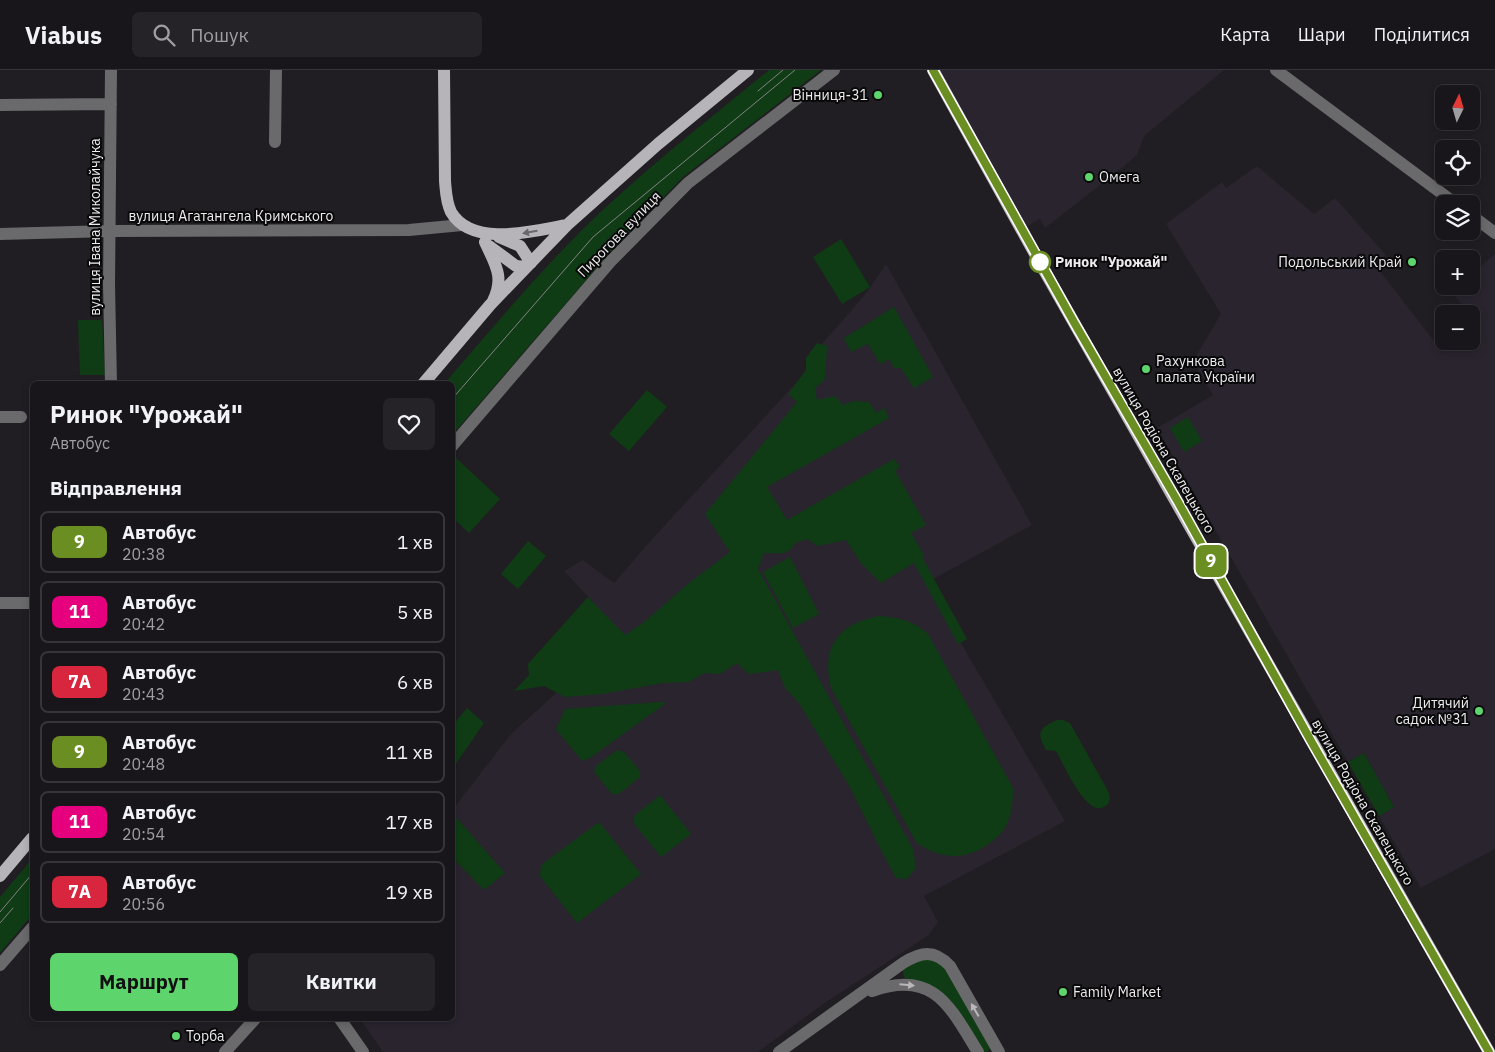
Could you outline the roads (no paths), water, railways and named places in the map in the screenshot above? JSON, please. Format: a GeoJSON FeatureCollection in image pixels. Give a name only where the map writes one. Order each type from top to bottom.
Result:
{"type":"FeatureCollection","features":[{"type":"Feature","properties":{"kind":"main road"},"geometry":{"type":"LineString","coordinates":[[444,70],[445,182],[447,198],[452,212],[468,227],[489,238],[520,246],[528,265]]}},
{"type":"Feature","properties":{"kind":"main road"},"geometry":{"type":"LineString","coordinates":[[426,381],[490,305],[567,225],[658,144],[748,70]]}},
{"type":"Feature","properties":{"kind":"main road","name":"вулиця Родіона Скалецького"},"geometry":{"type":"LineString","coordinates":[[933,70],[1311,741],[1489,1052]]}},
{"type":"Feature","properties":{"kind":"main road"},"geometry":{"type":"LineString","coordinates":[[489,238],[567,225]]}},
{"type":"Feature","properties":{"kind":"main road"},"geometry":{"type":"LineString","coordinates":[[489,238],[516,266],[528,265]]}},
{"type":"Feature","properties":{"kind":"main road"},"geometry":{"type":"LineString","coordinates":[[489,238],[499,270],[496,294],[490,305]]}},
{"type":"Feature","properties":{"kind":"main road"},"geometry":{"type":"LineString","coordinates":[[0,876],[30,840]]}},
{"type":"Feature","properties":{"kind":"street","name":"вулиця Івана Миколайчука"},"geometry":{"type":"LineString","coordinates":[[111,70],[111,381]]}},
{"type":"Feature","properties":{"kind":"street"},"geometry":{"type":"LineString","coordinates":[[275,142],[276,70]]}},
{"type":"Feature","properties":{"kind":"street","name":"Пирогова вулиця"},"geometry":{"type":"LineString","coordinates":[[455,443],[610,262],[688,183],[834,70]]}},
{"type":"Feature","properties":{"kind":"street"},"geometry":{"type":"LineString","coordinates":[[1276,70],[1444,195]]}},
{"type":"Feature","properties":{"kind":"street"},"geometry":{"type":"LineString","coordinates":[[0,105],[111,104]]}},
{"type":"Feature","properties":{"kind":"street"},"geometry":{"type":"LineString","coordinates":[[1480,222],[1495,233]]}},
{"type":"Feature","properties":{"kind":"street","name":"вулиця Агатангела Кримського"},"geometry":{"type":"LineString","coordinates":[[0,234],[110,231],[409,230],[468,227]]}},
{"type":"Feature","properties":{"kind":"street"},"geometry":{"type":"LineString","coordinates":[[0,417],[21,417]]}},
{"type":"Feature","properties":{"kind":"street"},"geometry":{"type":"LineString","coordinates":[[0,603],[30,603]]}},
{"type":"Feature","properties":{"kind":"street"},"geometry":{"type":"LineString","coordinates":[[0,965],[30,930]]}},
{"type":"Feature","properties":{"kind":"street"},"geometry":{"type":"LineString","coordinates":[[779,1052],[915,956],[925,954],[936,956],[950,966],[999,1052]]}},
{"type":"Feature","properties":{"kind":"street"},"geometry":{"type":"LineString","coordinates":[[860,995],[897,985],[918,986],[926,989],[947,1003],[978,1052]]}},
{"type":"Feature","properties":{"kind":"street"},"geometry":{"type":"LineString","coordinates":[[225,1052],[253,1021]]}},
{"type":"Feature","properties":{"kind":"street"},"geometry":{"type":"LineString","coordinates":[[341,1021],[363,1052]]}},
{"type":"Feature","properties":{"kind":"tram line"},"geometry":{"type":"LineString","coordinates":[[758,91],[783,70]]}},
{"type":"Feature","properties":{"kind":"tram line"},"geometry":{"type":"LineString","coordinates":[[455,396],[593,237],[795,70]]}},
{"type":"Feature","properties":{"kind":"tram line"},"geometry":{"type":"LineString","coordinates":[[0,912],[30,876]]}},
{"type":"Feature","properties":{"kind":"tram line"},"geometry":{"type":"LineString","coordinates":[[0,923],[13,908]]}},
{"type":"Feature","properties":{"kind":"place","name":"Вінниця-31"},"geometry":{"type":"Point","coordinates":[878,95]}},
{"type":"Feature","properties":{"kind":"place","name":"Омега"},"geometry":{"type":"Point","coordinates":[1089,177]}},
{"type":"Feature","properties":{"kind":"place","name":"Ринок \"Урожай\""},"geometry":{"type":"Point","coordinates":[1040,262]}},
{"type":"Feature","properties":{"kind":"place","name":"Подольський Край"},"geometry":{"type":"Point","coordinates":[1412,262]}},
{"type":"Feature","properties":{"kind":"place","name":"Рахункова палата України"},"geometry":{"type":"Point","coordinates":[1146,369]}},
{"type":"Feature","properties":{"kind":"place","name":"Дитячий садок №31"},"geometry":{"type":"Point","coordinates":[1479,711]}},
{"type":"Feature","properties":{"kind":"place","name":"Family Market"},"geometry":{"type":"Point","coordinates":[1063,992]}},
{"type":"Feature","properties":{"kind":"place","name":"Торба"},"geometry":{"type":"Point","coordinates":[176,1036]}}]}
